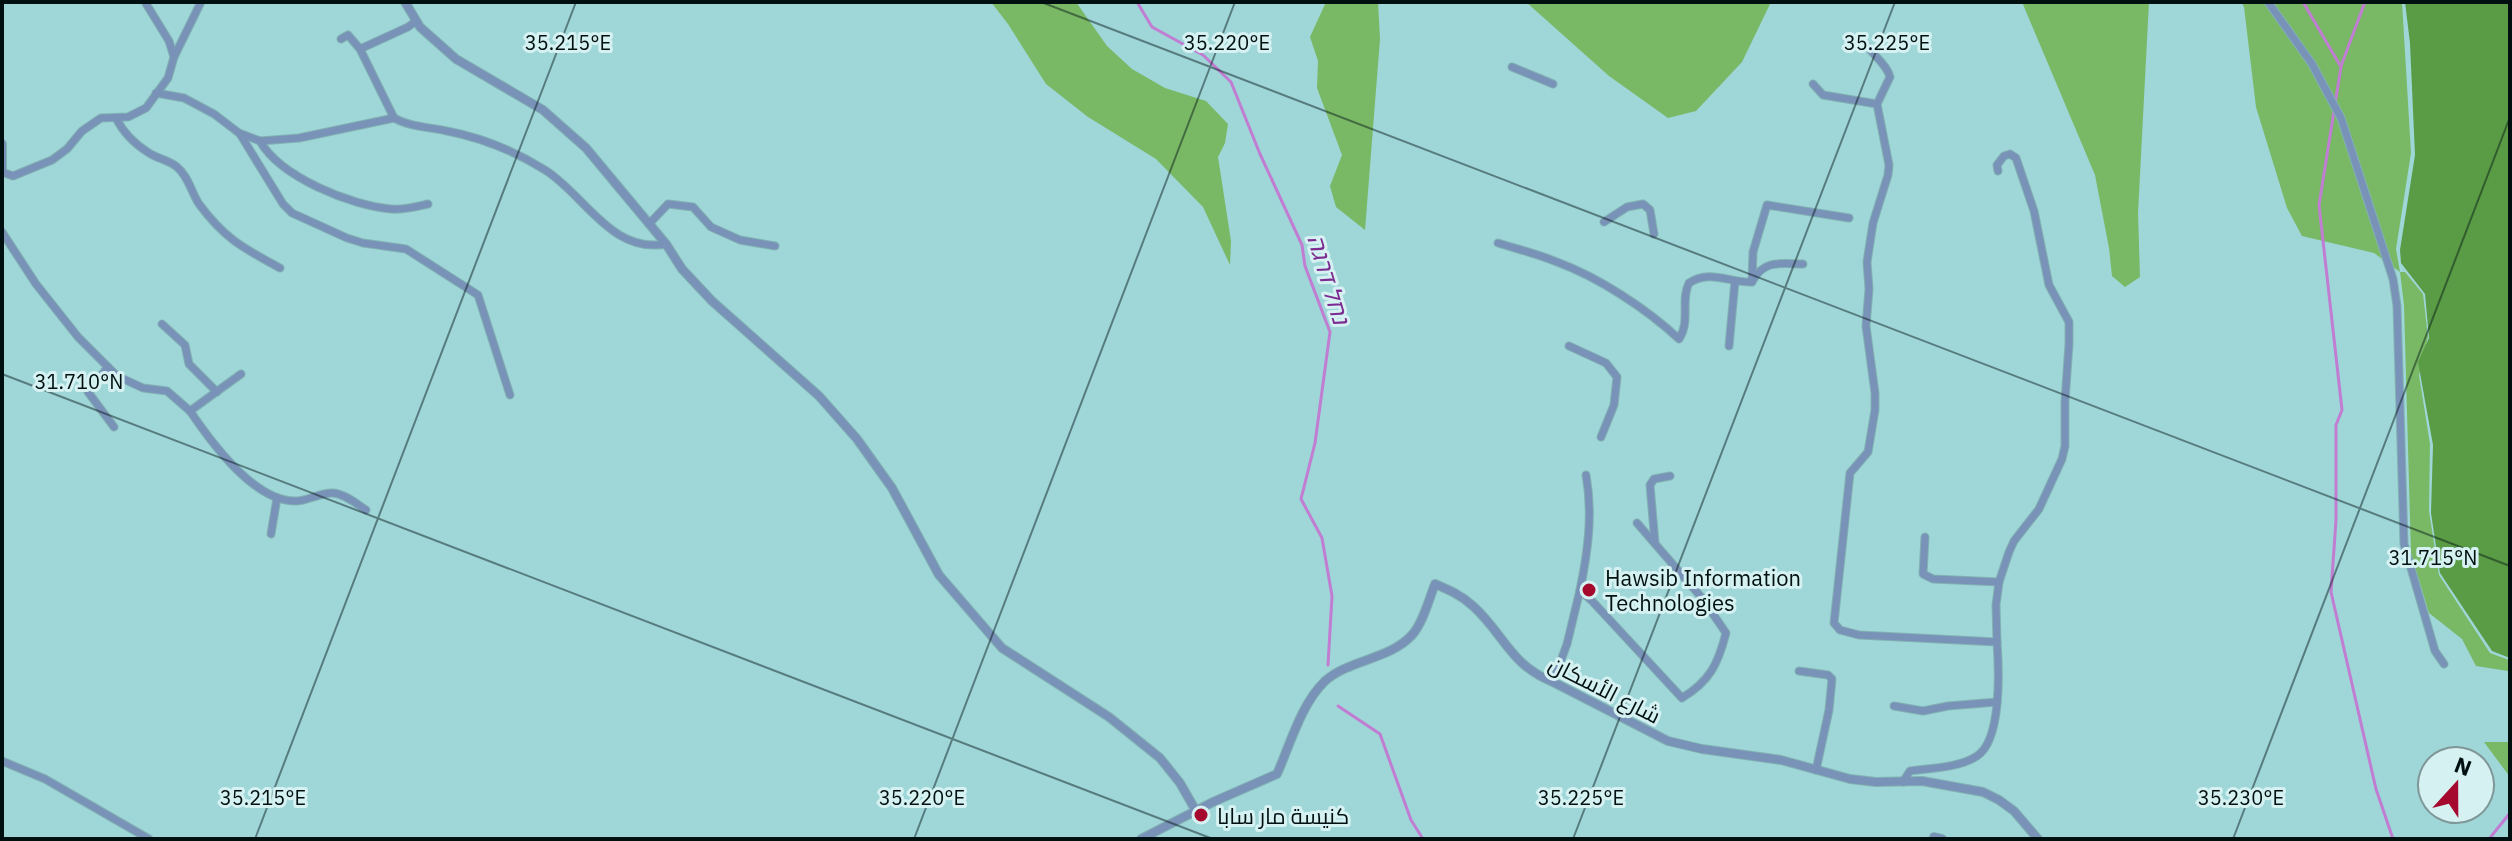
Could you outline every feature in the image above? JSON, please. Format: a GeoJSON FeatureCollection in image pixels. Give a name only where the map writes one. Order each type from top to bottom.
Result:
{"type":"FeatureCollection","features":[{"type":"Feature","properties":{"kind":"street"},"geometry":{"type":"LineString","coordinates":[[145,2],[169,41],[174,57]]}},
{"type":"Feature","properties":{"kind":"street"},"geometry":{"type":"LineString","coordinates":[[2,144],[2,171],[13,176],[52,160],[67,149],[82,131],[101,118],[128,117],[146,108],[168,78],[174,57],[201,2]]}},
{"type":"Feature","properties":{"kind":"street"},"geometry":{"type":"LineString","coordinates":[[405,2],[416,21],[456,59],[543,110],[586,148],[666,244],[682,269],[712,301],[819,396],[857,439],[892,488],[939,575],[1002,648],[1109,717],[1160,758],[1180,783],[1196,811]]}},
{"type":"Feature","properties":{"kind":"street"},"geometry":{"type":"LineString","coordinates":[[2268,2],[2312,64],[2341,118],[2393,279],[2397,306],[2404,544],[2435,651],[2444,664]]}},
{"type":"Feature","properties":{"kind":"street"},"geometry":{"type":"LineString","coordinates":[[360,49],[416,21]]}},
{"type":"Feature","properties":{"kind":"street"},"geometry":{"type":"LineString","coordinates":[[341,39],[348,35],[360,49],[394,118],[402,123],[446,131],[508,149],[559,179],[611,231],[651,247],[666,244]]}},
{"type":"Feature","properties":{"kind":"street"},"geometry":{"type":"LineString","coordinates":[[1868,47],[1888,70],[1890,77],[1877,104],[1889,165],[1888,175],[1873,223],[1867,262],[1869,289],[1866,326],[1875,410],[1868,452],[1850,473],[1834,623],[1840,630],[1859,635],[1997,642]]}},
{"type":"Feature","properties":{"kind":"street"},"geometry":{"type":"LineString","coordinates":[[1512,67],[1553,84]]}},
{"type":"Feature","properties":{"kind":"street"},"geometry":{"type":"LineString","coordinates":[[1813,84],[1823,95],[1877,104]]}},
{"type":"Feature","properties":{"kind":"street"},"geometry":{"type":"LineString","coordinates":[[156,93],[184,98],[214,114],[239,133],[260,141],[299,138],[394,118]]}},
{"type":"Feature","properties":{"kind":"street"},"geometry":{"type":"LineString","coordinates":[[116,118],[121,129],[149,153],[176,166],[216,227],[240,246],[280,268]]}},
{"type":"Feature","properties":{"kind":"street"},"geometry":{"type":"LineString","coordinates":[[239,133],[283,204],[292,213],[328,231],[363,243],[406,249],[478,295],[510,395]]}},
{"type":"Feature","properties":{"kind":"street"},"geometry":{"type":"LineString","coordinates":[[260,141],[275,160],[326,193],[388,209],[428,204]]}},
{"type":"Feature","properties":{"kind":"street"},"geometry":{"type":"LineString","coordinates":[[1903,782],[1910,771],[1965,762],[1982,752],[1993,724],[2000,679],[1996,605],[1999,582],[2014,541],[2039,509],[2062,459],[2066,434],[2069,322],[2049,285],[2034,211],[2016,158],[2010,154],[2004,156],[1997,165],[1998,171]]}},
{"type":"Feature","properties":{"kind":"street"},"geometry":{"type":"LineString","coordinates":[[649,224],[668,204],[693,207],[711,227],[740,240],[775,246]]}},
{"type":"Feature","properties":{"kind":"street"},"geometry":{"type":"LineString","coordinates":[[1604,222],[1627,207],[1643,204],[1650,210],[1654,234]]}},
{"type":"Feature","properties":{"kind":"street"},"geometry":{"type":"LineString","coordinates":[[1752,282],[1753,252],[1767,205],[1849,218]]}},
{"type":"Feature","properties":{"kind":"street"},"geometry":{"type":"LineString","coordinates":[[2,232],[36,284],[78,337],[117,376],[143,388],[167,391],[190,411],[234,469],[277,498],[297,501],[332,493],[366,510]]}},
{"type":"Feature","properties":{"kind":"street"},"geometry":{"type":"LineString","coordinates":[[1498,243],[1558,262],[1590,277],[1679,339],[1686,324],[1684,299],[1689,283],[1713,276],[1752,282]]}},
{"type":"Feature","properties":{"kind":"street"},"geometry":{"type":"LineString","coordinates":[[1752,282],[1766,265],[1803,264]]}},
{"type":"Feature","properties":{"kind":"street"},"geometry":{"type":"LineString","coordinates":[[1729,346],[1735,281]]}},
{"type":"Feature","properties":{"kind":"street"},"geometry":{"type":"LineString","coordinates":[[162,324],[185,345],[189,364],[217,392]]}},
{"type":"Feature","properties":{"kind":"street"},"geometry":{"type":"LineString","coordinates":[[1569,346],[1606,363],[1617,377],[1614,405],[1601,437]]}},
{"type":"Feature","properties":{"kind":"street"},"geometry":{"type":"LineString","coordinates":[[108,367],[88,392],[114,427]]}},
{"type":"Feature","properties":{"kind":"street"},"geometry":{"type":"LineString","coordinates":[[190,411],[241,374]]}},
{"type":"Feature","properties":{"kind":"street"},"geometry":{"type":"LineString","coordinates":[[1553,682],[1567,644],[1587,554],[1591,503],[1586,475]]}},
{"type":"Feature","properties":{"kind":"street"},"geometry":{"type":"LineString","coordinates":[[1655,546],[1650,485],[1654,479],[1670,476]]}},
{"type":"Feature","properties":{"kind":"street"},"geometry":{"type":"LineString","coordinates":[[271,534],[277,498]]}},
{"type":"Feature","properties":{"kind":"street"},"geometry":{"type":"LineString","coordinates":[[1580,590],[1682,698],[1698,688],[1719,659],[1726,633],[1702,598],[1637,523]]}},
{"type":"Feature","properties":{"kind":"street"},"geometry":{"type":"LineString","coordinates":[[1925,537],[1923,574],[1933,579],[1999,582]]}},
{"type":"Feature","properties":{"kind":"street","name":"شارع الأسكان"},"geometry":{"type":"LineString","coordinates":[[1141,839],[1277,774],[1301,719],[1320,687],[1344,670],[1397,648],[1414,633],[1435,584],[1454,592],[1472,605],[1515,657],[1535,675],[1668,741],[1781,760],[1876,782],[1922,781],[1983,792],[2014,811],[2038,839]]}},
{"type":"Feature","properties":{"kind":"street"},"geometry":{"type":"LineString","coordinates":[[1799,671],[1828,675],[1832,679],[1829,710],[1816,770]]}},
{"type":"Feature","properties":{"kind":"street"},"geometry":{"type":"LineString","coordinates":[[1894,706],[1923,711],[1997,702]]}},
{"type":"Feature","properties":{"kind":"street"},"geometry":{"type":"LineString","coordinates":[[2,761],[45,779],[149,839]]}},
{"type":"Feature","properties":{"kind":"green space"},"geometry":{"type":"Polygon","coordinates":[[[991,2],[1076,2],[1107,46],[1132,69],[1165,88],[1206,101],[1228,124],[1225,143],[1218,157],[1231,241],[1230,265],[1203,207],[1156,159],[1088,117],[1046,84],[991,2]]]}},
{"type":"Feature","properties":{"kind":"green space"},"geometry":{"type":"Polygon","coordinates":[[[1326,2],[1378,2],[1380,39],[1365,230],[1336,207],[1330,186],[1342,155],[1317,88],[1318,61],[1310,37],[1326,2]]]}},
{"type":"Feature","properties":{"kind":"green space"},"geometry":{"type":"Polygon","coordinates":[[[1526,2],[1771,2],[1742,62],[1696,111],[1668,118],[1609,76],[1526,2]]]}},
{"type":"Feature","properties":{"kind":"green space"},"geometry":{"type":"Polygon","coordinates":[[[2022,2],[2149,2],[2138,213],[2140,277],[2125,287],[2112,276],[2095,175],[2022,2]]]}},
{"type":"Feature","properties":{"kind":"green space"},"geometry":{"type":"Polygon","coordinates":[[[2241,2],[2402,2],[2411,153],[2396,249],[2400,272],[2374,253],[2302,236],[2287,208],[2256,107],[2241,2]]]}},
{"type":"Feature","properties":{"kind":"green space"},"geometry":{"type":"Polygon","coordinates":[[[2405,2],[2510,2],[2510,658],[2492,651],[2440,573],[2431,513],[2433,445],[2418,362],[2429,338],[2425,294],[2401,263],[2400,250],[2415,155],[2405,2]]]}},
{"type":"Feature","properties":{"kind":"green space"},"geometry":{"type":"Polygon","coordinates":[[[2400,272],[2405,272],[2423,294],[2428,337],[2419,375],[2430,444],[2429,511],[2439,575],[2490,653],[2509,660],[2508,671],[2476,666],[2462,639],[2429,613],[2411,554],[2404,305],[2400,272]]]}},
{"type":"Feature","properties":{"kind":"green space"},"geometry":{"type":"Polygon","coordinates":[[[2484,742],[2510,742],[2510,777],[2496,758],[2496,745],[2484,742]]]}},
{"type":"Feature","properties":{"kind":"waterway","name":"נחל דרגה"},"geometry":{"type":"LineString","coordinates":[[1137,2],[1152,27],[1203,55],[1231,82],[1302,245],[1305,266],[1330,332],[1315,443],[1301,499],[1322,538],[1332,596],[1328,665]]}},
{"type":"Feature","properties":{"kind":"waterway"},"geometry":{"type":"LineString","coordinates":[[2303,2],[2341,67],[2335,104]]}},
{"type":"Feature","properties":{"kind":"waterway"},"geometry":{"type":"LineString","coordinates":[[2341,66],[2365,2]]}},
{"type":"Feature","properties":{"kind":"waterway"},"geometry":{"type":"LineString","coordinates":[[2334,111],[2319,205],[2342,410],[2336,425],[2336,520],[2331,592],[2376,789],[2393,839]]}},
{"type":"Feature","properties":{"kind":"waterway","name":"נחל דרגה"},"geometry":{"type":"LineString","coordinates":[[1338,706],[1380,734],[1411,820],[1423,839]]}},
{"type":"Feature","properties":{"kind":"waterway"},"geometry":{"type":"LineString","coordinates":[[2489,839],[2510,813]]}},
{"type":"Feature","properties":{"kind":"place","name":"Hawsib Information Technologies"},"geometry":{"type":"Point","coordinates":[1589,590]}},
{"type":"Feature","properties":{"kind":"place","name":"كنيسة مار سابا"},"geometry":{"type":"Point","coordinates":[1201,815]}}]}
